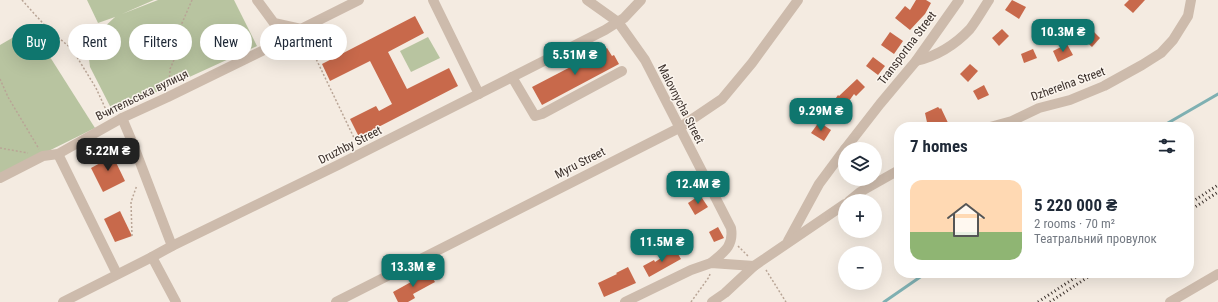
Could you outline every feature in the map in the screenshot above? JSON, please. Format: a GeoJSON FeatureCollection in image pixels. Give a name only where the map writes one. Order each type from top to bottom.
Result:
{"type":"FeatureCollection","features":[{"type":"Feature","properties":{"kind":"street"},"geometry":{"type":"LineString","coordinates":[[257,0],[274,24]]}},
{"type":"Feature","properties":{"kind":"street","name":"Вчительська вулиця"},"geometry":{"type":"LineString","coordinates":[[311,24],[359,0]]}},
{"type":"Feature","properties":{"kind":"street"},"geometry":{"type":"LineString","coordinates":[[433,0],[480,94]]}},
{"type":"Feature","properties":{"kind":"street","name":"Malovnycha Street"},"geometry":{"type":"LineString","coordinates":[[587,0],[618,22],[645,60],[678,128],[731,228],[732,236]]}},
{"type":"Feature","properties":{"kind":"street","name":"Druzhby Street"},"geometry":{"type":"LineString","coordinates":[[63,302],[172,246],[480,94],[618,22],[624,18],[641,0]]}},
{"type":"Feature","properties":{"kind":"street","name":"Myru Street"},"geometry":{"type":"LineString","coordinates":[[336,302],[678,128],[722,99],[752,63],[798,0]]}},
{"type":"Feature","properties":{"kind":"street","name":"Transportna Street"},"geometry":{"type":"LineString","coordinates":[[850,142],[916,61],[959,0]]}},
{"type":"Feature","properties":{"kind":"street"},"geometry":{"type":"LineString","coordinates":[[916,61],[931,58],[957,41],[970,28],[989,0]]}},
{"type":"Feature","properties":{"kind":"street","name":"Dzherelna Street"},"geometry":{"type":"LineString","coordinates":[[1008,122],[1038,108],[1070,100],[1104,86],[1142,66],[1161,53],[1173,40],[1188,16],[1191,0]]}},
{"type":"Feature","properties":{"kind":"street","name":"Вчительська вулиця"},"geometry":{"type":"LineString","coordinates":[[0,178],[43,156],[58,154],[122,118],[260,52]]}},
{"type":"Feature","properties":{"kind":"street"},"geometry":{"type":"LineString","coordinates":[[512,77],[535,116],[542,114],[622,71]]}},
{"type":"Feature","properties":{"kind":"street"},"geometry":{"type":"LineString","coordinates":[[122,118],[172,246]]}},
{"type":"Feature","properties":{"kind":"street"},"geometry":{"type":"LineString","coordinates":[[58,154],[117,274]]}},
{"type":"Feature","properties":{"kind":"street","name":"Transportna Street"},"geometry":{"type":"LineString","coordinates":[[786,245],[819,184],[838,158]]}},
{"type":"Feature","properties":{"kind":"street"},"geometry":{"type":"LineString","coordinates":[[857,194],[894,173]]}},
{"type":"Feature","properties":{"kind":"street"},"geometry":{"type":"LineString","coordinates":[[712,302],[725,293],[757,264],[838,209]]}},
{"type":"Feature","properties":{"kind":"street"},"geometry":{"type":"LineString","coordinates":[[625,302],[684,273],[711,263],[726,251],[732,236]]}},
{"type":"Feature","properties":{"kind":"street"},"geometry":{"type":"LineString","coordinates":[[152,257],[176,302]]}},
{"type":"Feature","properties":{"kind":"street"},"geometry":{"type":"LineString","coordinates":[[711,263],[757,264]]}},
{"type":"Feature","properties":{"kind":"street"},"geometry":{"type":"LineString","coordinates":[[1170,302],[1218,274]]}},
{"type":"Feature","properties":{"kind":"path"},"geometry":{"type":"LineString","coordinates":[[22,0],[48,29],[72,50],[96,88],[107,112],[122,118]]}},
{"type":"Feature","properties":{"kind":"path"},"geometry":{"type":"LineString","coordinates":[[168,97],[170,69],[180,46],[179,30],[192,0]]}},
{"type":"Feature","properties":{"kind":"path"},"geometry":{"type":"LineString","coordinates":[[316,60],[362,153]]}},
{"type":"Feature","properties":{"kind":"path"},"geometry":{"type":"LineString","coordinates":[[0,78],[8,97],[43,156]]}},
{"type":"Feature","properties":{"kind":"path"},"geometry":{"type":"LineString","coordinates":[[0,148],[43,156]]}},
{"type":"Feature","properties":{"kind":"path"},"geometry":{"type":"LineString","coordinates":[[132,236],[131,202],[138,180]]}},
{"type":"Feature","properties":{"kind":"path"},"geometry":{"type":"LineString","coordinates":[[732,236],[735,242],[769,277],[786,302]]}},
{"type":"Feature","properties":{"kind":"path"},"geometry":{"type":"LineString","coordinates":[[692,302],[709,276],[711,263]]}},
{"type":"Feature","properties":{"kind":"green space"},"geometry":{"type":"Polygon","coordinates":[[[87,0],[154,0],[122,14],[158,0],[234,0],[246,24],[200,24],[200,60],[226,60],[113,112],[90,67],[89,60],[121,60],[121,24],[107,24],[115,17],[98,23],[87,0]]]}},
{"type":"Feature","properties":{"kind":"green space"},"geometry":{"type":"Polygon","coordinates":[[[252,36],[257,46],[252,48],[252,36]]]}},
{"type":"Feature","properties":{"kind":"green space"},"geometry":{"type":"Polygon","coordinates":[[[428,37],[440,58],[411,72],[400,51],[428,37]]]}},
{"type":"Feature","properties":{"kind":"green space"},"geometry":{"type":"Polygon","coordinates":[[[12,38],[12,60],[52,60],[95,128],[0,175],[0,45],[12,38]]]}},
{"type":"Feature","properties":{"kind":"building"},"geometry":{"type":"Polygon","coordinates":[[[916,0],[926,0],[931,3],[925,14],[910,30],[895,18],[905,6],[910,10],[916,0]]]}},
{"type":"Feature","properties":{"kind":"building"},"geometry":{"type":"Polygon","coordinates":[[[1012,0],[1026,7],[1019,19],[1005,10],[1012,0]]]}},
{"type":"Feature","properties":{"kind":"building"},"geometry":{"type":"Polygon","coordinates":[[[1129,0],[1145,0],[1133,13],[1124,5],[1129,0]]]}},
{"type":"Feature","properties":{"kind":"building"},"geometry":{"type":"Polygon","coordinates":[[[415,16],[424,33],[388,52],[407,89],[449,68],[458,86],[359,137],[350,119],[376,106],[379,111],[392,104],[370,61],[330,81],[322,64],[330,60],[347,60],[347,51],[415,16]]]}},
{"type":"Feature","properties":{"kind":"building"},"geometry":{"type":"Polygon","coordinates":[[[1089,27],[1100,38],[1092,47],[1080,36],[1089,27]]]}},
{"type":"Feature","properties":{"kind":"building"},"geometry":{"type":"Polygon","coordinates":[[[1002,29],[1009,36],[999,46],[992,38],[1002,29]]]}},
{"type":"Feature","properties":{"kind":"building"},"geometry":{"type":"Polygon","coordinates":[[[890,32],[903,41],[894,54],[881,45],[890,32]]]}},
{"type":"Feature","properties":{"kind":"building"},"geometry":{"type":"Polygon","coordinates":[[[1067,44],[1073,55],[1058,62],[1053,51],[1067,44]]]}},
{"type":"Feature","properties":{"kind":"building"},"geometry":{"type":"Polygon","coordinates":[[[607,48],[612,56],[614,55],[619,64],[542,105],[532,87],[607,48]]]}},
{"type":"Feature","properties":{"kind":"building"},"geometry":{"type":"Polygon","coordinates":[[[1033,49],[1037,58],[1024,63],[1021,54],[1033,49]]]}},
{"type":"Feature","properties":{"kind":"building"},"geometry":{"type":"Polygon","coordinates":[[[873,57],[885,66],[878,75],[866,66],[873,57]]]}},
{"type":"Feature","properties":{"kind":"building"},"geometry":{"type":"Polygon","coordinates":[[[970,64],[978,71],[968,82],[960,74],[970,64]]]}},
{"type":"Feature","properties":{"kind":"building"},"geometry":{"type":"Polygon","coordinates":[[[857,79],[865,87],[856,96],[854,94],[839,115],[829,108],[838,95],[839,96],[857,79]]]}},
{"type":"Feature","properties":{"kind":"building"},"geometry":{"type":"Polygon","coordinates":[[[984,85],[989,95],[978,100],[973,91],[984,85]]]}},
{"type":"Feature","properties":{"kind":"building"},"geometry":{"type":"Polygon","coordinates":[[[938,107],[940,109],[941,108],[948,122],[927,122],[925,113],[938,107]]]}},
{"type":"Feature","properties":{"kind":"building"},"geometry":{"type":"Polygon","coordinates":[[[819,122],[831,130],[824,141],[811,133],[819,122]]]}},
{"type":"Feature","properties":{"kind":"building"},"geometry":{"type":"Polygon","coordinates":[[[110,150],[125,181],[103,192],[91,168],[102,162],[99,156],[110,150]]]}},
{"type":"Feature","properties":{"kind":"building"},"geometry":{"type":"Polygon","coordinates":[[[700,195],[708,207],[695,215],[688,203],[700,195]]]}},
{"type":"Feature","properties":{"kind":"building"},"geometry":{"type":"Polygon","coordinates":[[[120,211],[132,236],[115,242],[104,219],[120,211]]]}},
{"type":"Feature","properties":{"kind":"building"},"geometry":{"type":"Polygon","coordinates":[[[718,227],[724,238],[714,242],[709,232],[718,227]]]}},
{"type":"Feature","properties":{"kind":"building"},"geometry":{"type":"Polygon","coordinates":[[[675,249],[681,259],[649,277],[643,266],[654,260],[655,262],[675,249]]]}},
{"type":"Feature","properties":{"kind":"building"},"geometry":{"type":"Polygon","coordinates":[[[628,267],[636,283],[604,297],[598,283],[628,267]]]}},
{"type":"Feature","properties":{"kind":"building"},"geometry":{"type":"Polygon","coordinates":[[[429,272],[435,282],[413,294],[415,298],[408,302],[398,302],[393,292],[429,272]]]}},
{"type":"Feature","properties":{"kind":"waterway"},"geometry":{"type":"LineString","coordinates":[[1170,122],[1218,94]]}},
{"type":"Feature","properties":{"kind":"waterway"},"geometry":{"type":"LineString","coordinates":[[884,302],[919,278]]}},
{"type":"Feature","properties":{"kind":"railway"},"geometry":{"type":"LineString","coordinates":[[1194,201],[1218,185]]}},
{"type":"Feature","properties":{"kind":"railway"},"geometry":{"type":"LineString","coordinates":[[1194,208],[1218,192]]}},
{"type":"Feature","properties":{"kind":"railway"},"geometry":{"type":"LineString","coordinates":[[1038,302],[1074,278]]}},
{"type":"Feature","properties":{"kind":"railway"},"geometry":{"type":"LineString","coordinates":[[1050,302],[1086,278]]}}]}
